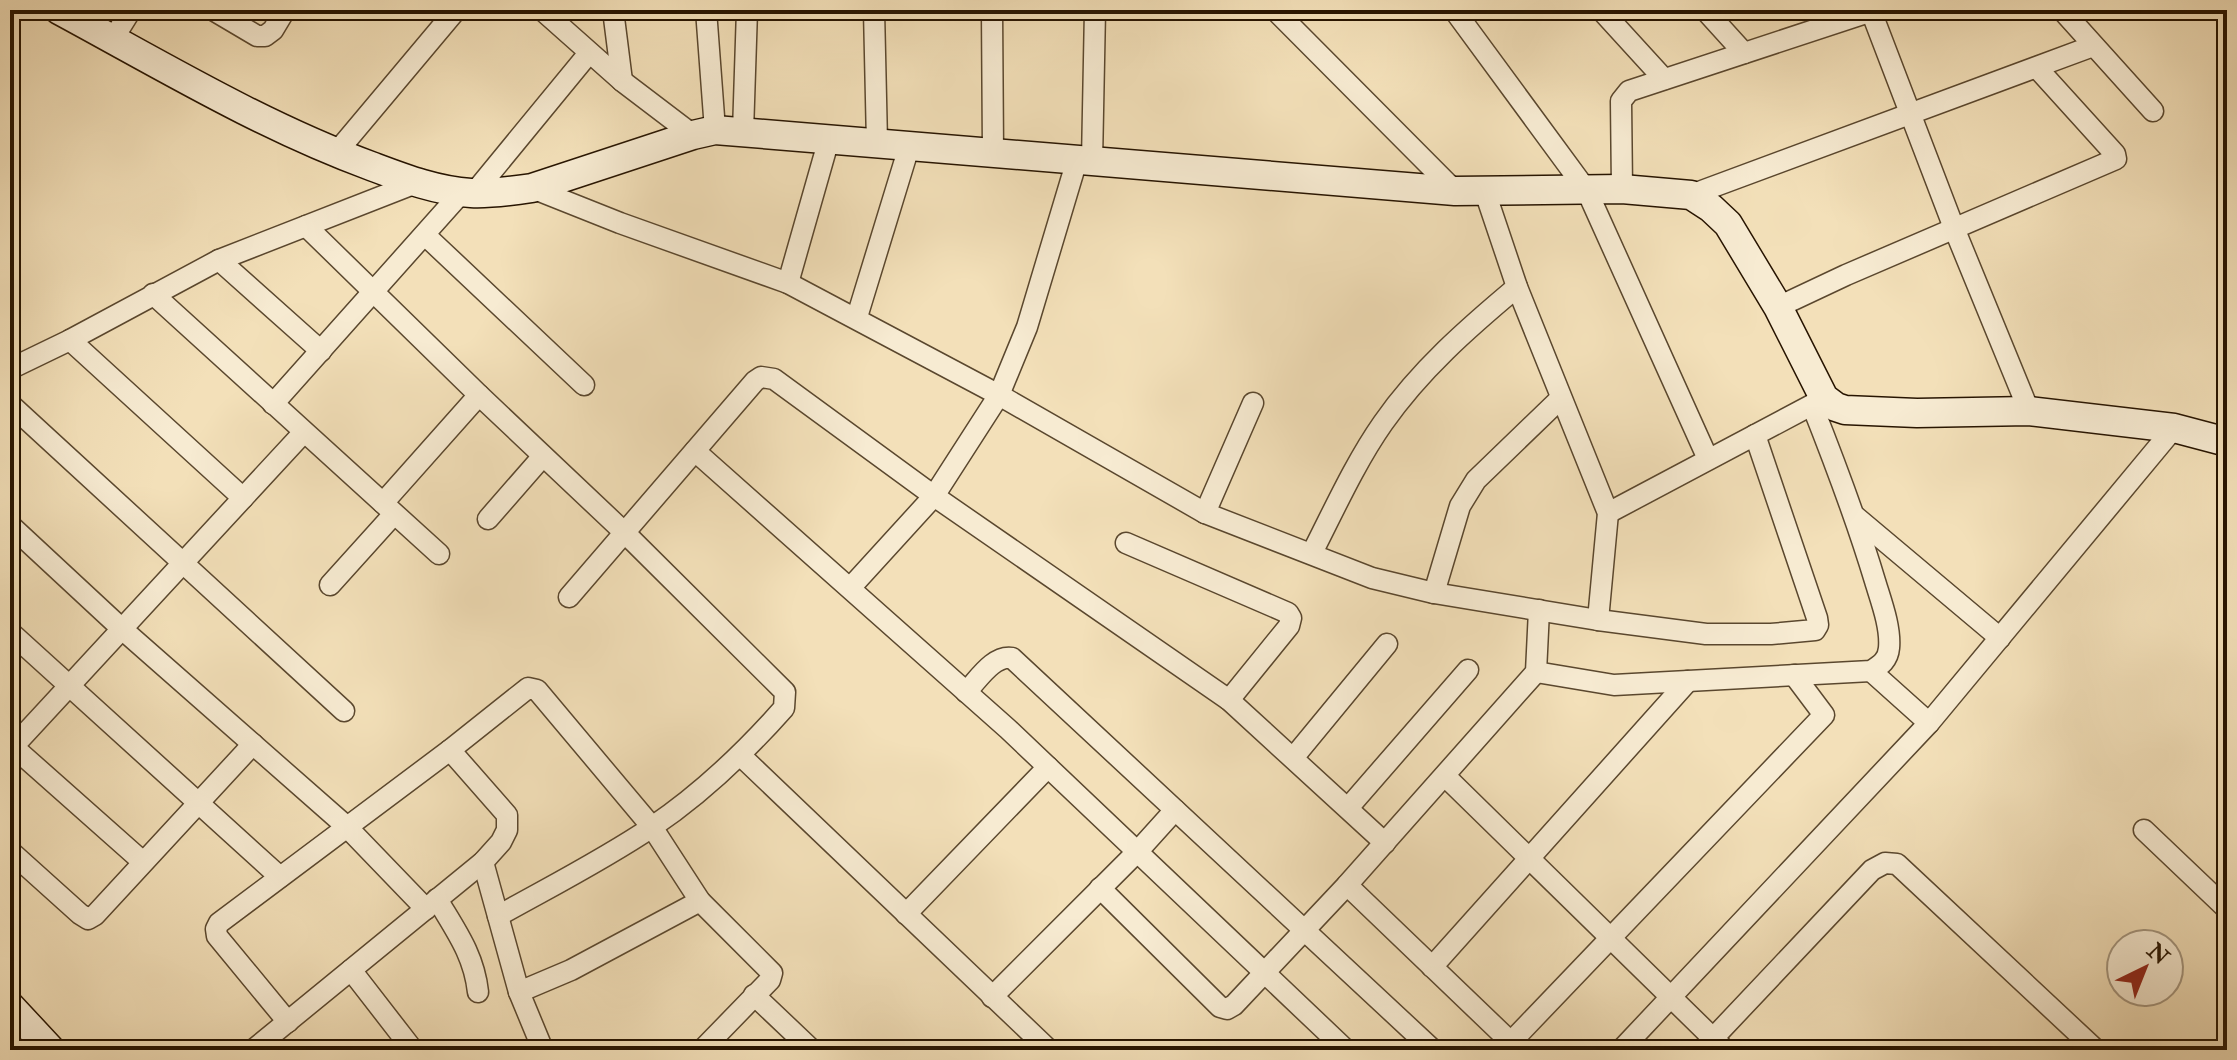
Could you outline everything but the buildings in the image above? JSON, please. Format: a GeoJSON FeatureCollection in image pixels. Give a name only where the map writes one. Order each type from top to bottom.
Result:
{"type":"FeatureCollection","features":[{"type":"Feature","properties":{"kind":"street"},"geometry":{"type":"LineString","coordinates":[[59,10],[271,124],[416,183],[468,193],[532,188],[717,132],[1455,191],[1622,189],[1691,195],[2093,46]]}},
{"type":"Feature","properties":{"kind":"street"},"geometry":{"type":"LineString","coordinates":[[113,39],[131,10]]}},
{"type":"Feature","properties":{"kind":"street"},"geometry":{"type":"LineString","coordinates":[[213,10],[257,36],[265,36],[273,30],[285,10]]}},
{"type":"Feature","properties":{"kind":"street"},"geometry":{"type":"LineString","coordinates":[[336,153],[456,10]]}},
{"type":"Feature","properties":{"kind":"street"},"geometry":{"type":"LineString","coordinates":[[542,10],[622,81],[717,132]]}},
{"type":"Feature","properties":{"kind":"street"},"geometry":{"type":"LineString","coordinates":[[613,10],[622,81]]}},
{"type":"Feature","properties":{"kind":"street"},"geometry":{"type":"LineString","coordinates":[[706,10],[717,132]]}},
{"type":"Feature","properties":{"kind":"street"},"geometry":{"type":"LineString","coordinates":[[717,132],[747,10]]}},
{"type":"Feature","properties":{"kind":"street"},"geometry":{"type":"LineString","coordinates":[[874,10],[877,143]]}},
{"type":"Feature","properties":{"kind":"street"},"geometry":{"type":"LineString","coordinates":[[992,10],[993,153]]}},
{"type":"Feature","properties":{"kind":"street"},"geometry":{"type":"LineString","coordinates":[[851,587],[934,496],[999,395],[1027,327],[1084,161],[1095,10]]}},
{"type":"Feature","properties":{"kind":"street"},"geometry":{"type":"LineString","coordinates":[[1275,10],[1455,191]]}},
{"type":"Feature","properties":{"kind":"street"},"geometry":{"type":"LineString","coordinates":[[1454,10],[1587,191],[1708,459]]}},
{"type":"Feature","properties":{"kind":"street"},"geometry":{"type":"LineString","coordinates":[[1601,10],[1664,79]]}},
{"type":"Feature","properties":{"kind":"street"},"geometry":{"type":"LineString","coordinates":[[1705,10],[1744,53]]}},
{"type":"Feature","properties":{"kind":"street"},"geometry":{"type":"LineString","coordinates":[[2062,10],[2153,111]]}},
{"type":"Feature","properties":{"kind":"street"},"geometry":{"type":"LineString","coordinates":[[1622,189],[1621,101],[1629,91],[1744,53],[1832,16],[1873,11],[1954,228],[2029,411]]}},
{"type":"Feature","properties":{"kind":"street"},"geometry":{"type":"LineString","coordinates":[[273,404],[425,235],[468,193],[589,53]]}},
{"type":"Feature","properties":{"kind":"street"},"geometry":{"type":"LineString","coordinates":[[1778,307],[2116,159],[2115,154],[2037,68]]}},
{"type":"Feature","properties":{"kind":"street"},"geometry":{"type":"LineString","coordinates":[[788,283],[829,139]]}},
{"type":"Feature","properties":{"kind":"street"},"geometry":{"type":"LineString","coordinates":[[857,317],[909,147]]}},
{"type":"Feature","properties":{"kind":"street"},"geometry":{"type":"LineString","coordinates":[[10,369],[219,260],[416,183]]}},
{"type":"Feature","properties":{"kind":"street"},"geometry":{"type":"LineString","coordinates":[[532,188],[788,283],[999,395],[1205,513],[1372,578],[1434,593],[1706,634],[1815,630],[1817,618],[1755,435]]}},
{"type":"Feature","properties":{"kind":"street"},"geometry":{"type":"LineString","coordinates":[[1485,192],[1517,287],[1608,513],[1598,620]]}},
{"type":"Feature","properties":{"kind":"street"},"geometry":{"type":"LineString","coordinates":[[1536,672],[1614,685],[1871,671],[1888,657],[1890,645],[1883,608],[1856,517],[1818,401],[1778,307],[1728,224],[1691,195]]}},
{"type":"Feature","properties":{"kind":"street"},"geometry":{"type":"LineString","coordinates":[[306,226],[785,692],[784,708],[740,755],[698,793],[652,827],[498,916]]}},
{"type":"Feature","properties":{"kind":"street"},"geometry":{"type":"LineString","coordinates":[[425,235],[584,385]]}},
{"type":"Feature","properties":{"kind":"street"},"geometry":{"type":"LineString","coordinates":[[219,260],[321,351]]}},
{"type":"Feature","properties":{"kind":"street"},"geometry":{"type":"LineString","coordinates":[[1312,553],[1366,448],[1384,421],[1423,372],[1517,287]]}},
{"type":"Feature","properties":{"kind":"street"},"geometry":{"type":"LineString","coordinates":[[153,294],[439,554]]}},
{"type":"Feature","properties":{"kind":"street"},"geometry":{"type":"LineString","coordinates":[[70,340],[243,498]]}},
{"type":"Feature","properties":{"kind":"street"},"geometry":{"type":"LineString","coordinates":[[569,597],[755,381],[761,377],[774,379],[934,496],[1229,700],[1385,843]]}},
{"type":"Feature","properties":{"kind":"street"},"geometry":{"type":"LineString","coordinates":[[330,585],[479,395]]}},
{"type":"Feature","properties":{"kind":"street"},"geometry":{"type":"LineString","coordinates":[[1434,593],[1466,494],[1476,480],[1561,398]]}},
{"type":"Feature","properties":{"kind":"street"},"geometry":{"type":"LineString","coordinates":[[1608,513],[1818,401],[1845,410],[1917,413],[2029,411],[2174,428],[2227,442]]}},
{"type":"Feature","properties":{"kind":"street"},"geometry":{"type":"LineString","coordinates":[[1205,513],[1253,403]]}},
{"type":"Feature","properties":{"kind":"street"},"geometry":{"type":"LineString","coordinates":[[10,404],[344,711]]}},
{"type":"Feature","properties":{"kind":"street"},"geometry":{"type":"LineString","coordinates":[[1621,1050],[1929,723],[2174,428]]}},
{"type":"Feature","properties":{"kind":"street"},"geometry":{"type":"LineString","coordinates":[[143,862],[11,747],[304,432]]}},
{"type":"Feature","properties":{"kind":"street"},"geometry":{"type":"LineString","coordinates":[[695,451],[851,587],[1048,767],[1346,1050]]}},
{"type":"Feature","properties":{"kind":"street"},"geometry":{"type":"LineString","coordinates":[[488,519],[543,456]]}},
{"type":"Feature","properties":{"kind":"street"},"geometry":{"type":"LineString","coordinates":[[1856,517],[2000,638]]}},
{"type":"Feature","properties":{"kind":"street"},"geometry":{"type":"LineString","coordinates":[[10,525],[122,629],[432,904],[468,951],[476,972],[478,992]]}},
{"type":"Feature","properties":{"kind":"street"},"geometry":{"type":"LineString","coordinates":[[1126,543],[1288,613],[1291,618],[1289,626],[1229,700]]}},
{"type":"Feature","properties":{"kind":"street"},"geometry":{"type":"LineString","coordinates":[[1100,888],[1220,1007],[1227,1009],[1234,1005],[1347,885],[1536,672],[1539,610]]}},
{"type":"Feature","properties":{"kind":"street"},"geometry":{"type":"LineString","coordinates":[[10,632],[280,877]]}},
{"type":"Feature","properties":{"kind":"street"},"geometry":{"type":"LineString","coordinates":[[1293,758],[1387,644]]}},
{"type":"Feature","properties":{"kind":"street"},"geometry":{"type":"LineString","coordinates":[[966,692],[996,661],[1003,657],[1012,658],[1433,1050]]}},
{"type":"Feature","properties":{"kind":"street"},"geometry":{"type":"LineString","coordinates":[[1348,808],[1468,670]]}},
{"type":"Feature","properties":{"kind":"street"},"geometry":{"type":"LineString","coordinates":[[1871,671],[1929,723]]}},
{"type":"Feature","properties":{"kind":"street"},"geometry":{"type":"LineString","coordinates":[[1347,885],[1515,1046],[1610,938],[1824,715],[1794,675]]}},
{"type":"Feature","properties":{"kind":"street"},"geometry":{"type":"LineString","coordinates":[[1432,967],[1688,681]]}},
{"type":"Feature","properties":{"kind":"street"},"geometry":{"type":"LineString","coordinates":[[288,1022],[217,936],[219,923],[528,688],[533,688],[652,827],[700,901],[772,973],[770,980],[702,1050]]}},
{"type":"Feature","properties":{"kind":"street"},"geometry":{"type":"LineString","coordinates":[[10,851],[88,919],[253,744]]}},
{"type":"Feature","properties":{"kind":"street"},"geometry":{"type":"LineString","coordinates":[[253,1050],[483,862],[501,842],[507,830],[507,815],[450,750]]}},
{"type":"Feature","properties":{"kind":"street"},"geometry":{"type":"LineString","coordinates":[[740,755],[1049,1050]]}},
{"type":"Feature","properties":{"kind":"street"},"geometry":{"type":"LineString","coordinates":[[906,914],[1048,767]]}},
{"type":"Feature","properties":{"kind":"street"},"geometry":{"type":"LineString","coordinates":[[1445,776],[1671,997],[1713,1046],[1872,870],[1885,863],[1897,864],[2096,1050]]}},
{"type":"Feature","properties":{"kind":"street"},"geometry":{"type":"LineString","coordinates":[[992,997],[1175,810]]}},
{"type":"Feature","properties":{"kind":"street"},"geometry":{"type":"LineString","coordinates":[[2144,830],[2227,909]]}},
{"type":"Feature","properties":{"kind":"street"},"geometry":{"type":"LineString","coordinates":[[483,862],[519,992],[543,1050]]}},
{"type":"Feature","properties":{"kind":"street"},"geometry":{"type":"LineString","coordinates":[[519,992],[571,970],[700,901]]}},
{"type":"Feature","properties":{"kind":"street"},"geometry":{"type":"LineString","coordinates":[[351,970],[413,1050]]}},
{"type":"Feature","properties":{"kind":"street"},"geometry":{"type":"LineString","coordinates":[[754,995],[812,1050]]}},
{"type":"Feature","properties":{"kind":"street"},"geometry":{"type":"LineString","coordinates":[[10,1006],[41,1048]]}},
{"type":"Feature","properties":{"kind":"street"},"geometry":{"type":"LineString","coordinates":[[10,1027],[41,1048]]}}]}
